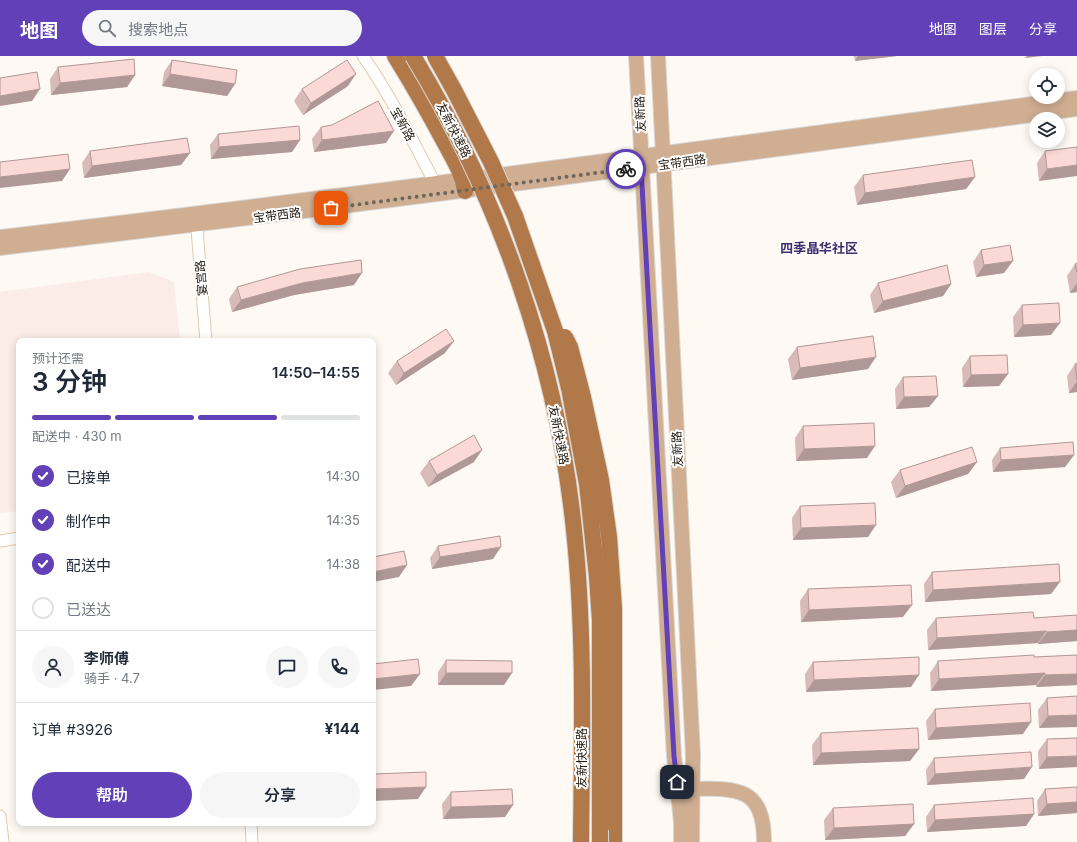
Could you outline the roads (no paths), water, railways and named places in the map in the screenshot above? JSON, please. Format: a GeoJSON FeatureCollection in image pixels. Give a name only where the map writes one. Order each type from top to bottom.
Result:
{"type":"FeatureCollection","features":[{"type":"Feature","properties":{"kind":"highway"},"geometry":{"type":"LineString","coordinates":[[396,56],[434,123],[465,185]]}},
{"type":"Feature","properties":{"kind":"highway","name":"友新快速路"},"geometry":{"type":"LineString","coordinates":[[413,56],[436,96],[472,167],[497,222],[517,274],[536,334],[561,438],[574,529],[580,613],[581,842]]}},
{"type":"Feature","properties":{"kind":"highway","name":"友新快速路"},"geometry":{"type":"LineString","coordinates":[[435,56],[491,162],[515,216],[555,331],[569,388],[587,484],[592,520],[600,621],[600,842]]}},
{"type":"Feature","properties":{"kind":"highway"},"geometry":{"type":"LineString","coordinates":[[534,268],[570,347],[576,367],[605,507],[614,608],[614,842]]}},
{"type":"Feature","properties":{"kind":"main road","name":"友新路"},"geometry":{"type":"LineString","coordinates":[[636,56],[674,756],[686,822],[692,842]]}},
{"type":"Feature","properties":{"kind":"main road","name":"友新路"},"geometry":{"type":"LineString","coordinates":[[658,56],[693,755],[692,789],[681,842]]}},
{"type":"Feature","properties":{"kind":"main road","name":"宝带西路"},"geometry":{"type":"LineString","coordinates":[[0,248],[196,220],[642,162],[1077,98]]}},
{"type":"Feature","properties":{"kind":"main road","name":"宝带西路"},"geometry":{"type":"LineString","coordinates":[[663,159],[1077,109]]}},
{"type":"Feature","properties":{"kind":"main road","name":"宝带西路"},"geometry":{"type":"LineString","coordinates":[[0,237],[196,220]]}},
{"type":"Feature","properties":{"kind":"main road"},"geometry":{"type":"LineString","coordinates":[[692,789],[724,788],[734,789],[743,793],[754,803],[762,815],[764,842]]}},
{"type":"Feature","properties":{"kind":"street","name":"宝新路"},"geometry":{"type":"LineString","coordinates":[[363,56],[380,82],[436,189]]}},
{"type":"Feature","properties":{"kind":"street","name":"宴宫路"},"geometry":{"type":"LineString","coordinates":[[196,220],[206,338]]}},
{"type":"Feature","properties":{"kind":"street"},"geometry":{"type":"LineString","coordinates":[[0,541],[16,538]]}},
{"type":"Feature","properties":{"kind":"street"},"geometry":{"type":"LineString","coordinates":[[0,816],[3,842]]}},
{"type":"Feature","properties":{"kind":"street"},"geometry":{"type":"LineString","coordinates":[[250,826],[252,842]]}},
{"type":"Feature","properties":{"kind":"district","name":"四季晶华社区"},"geometry":{"type":"Point","coordinates":[819,248]}}]}
